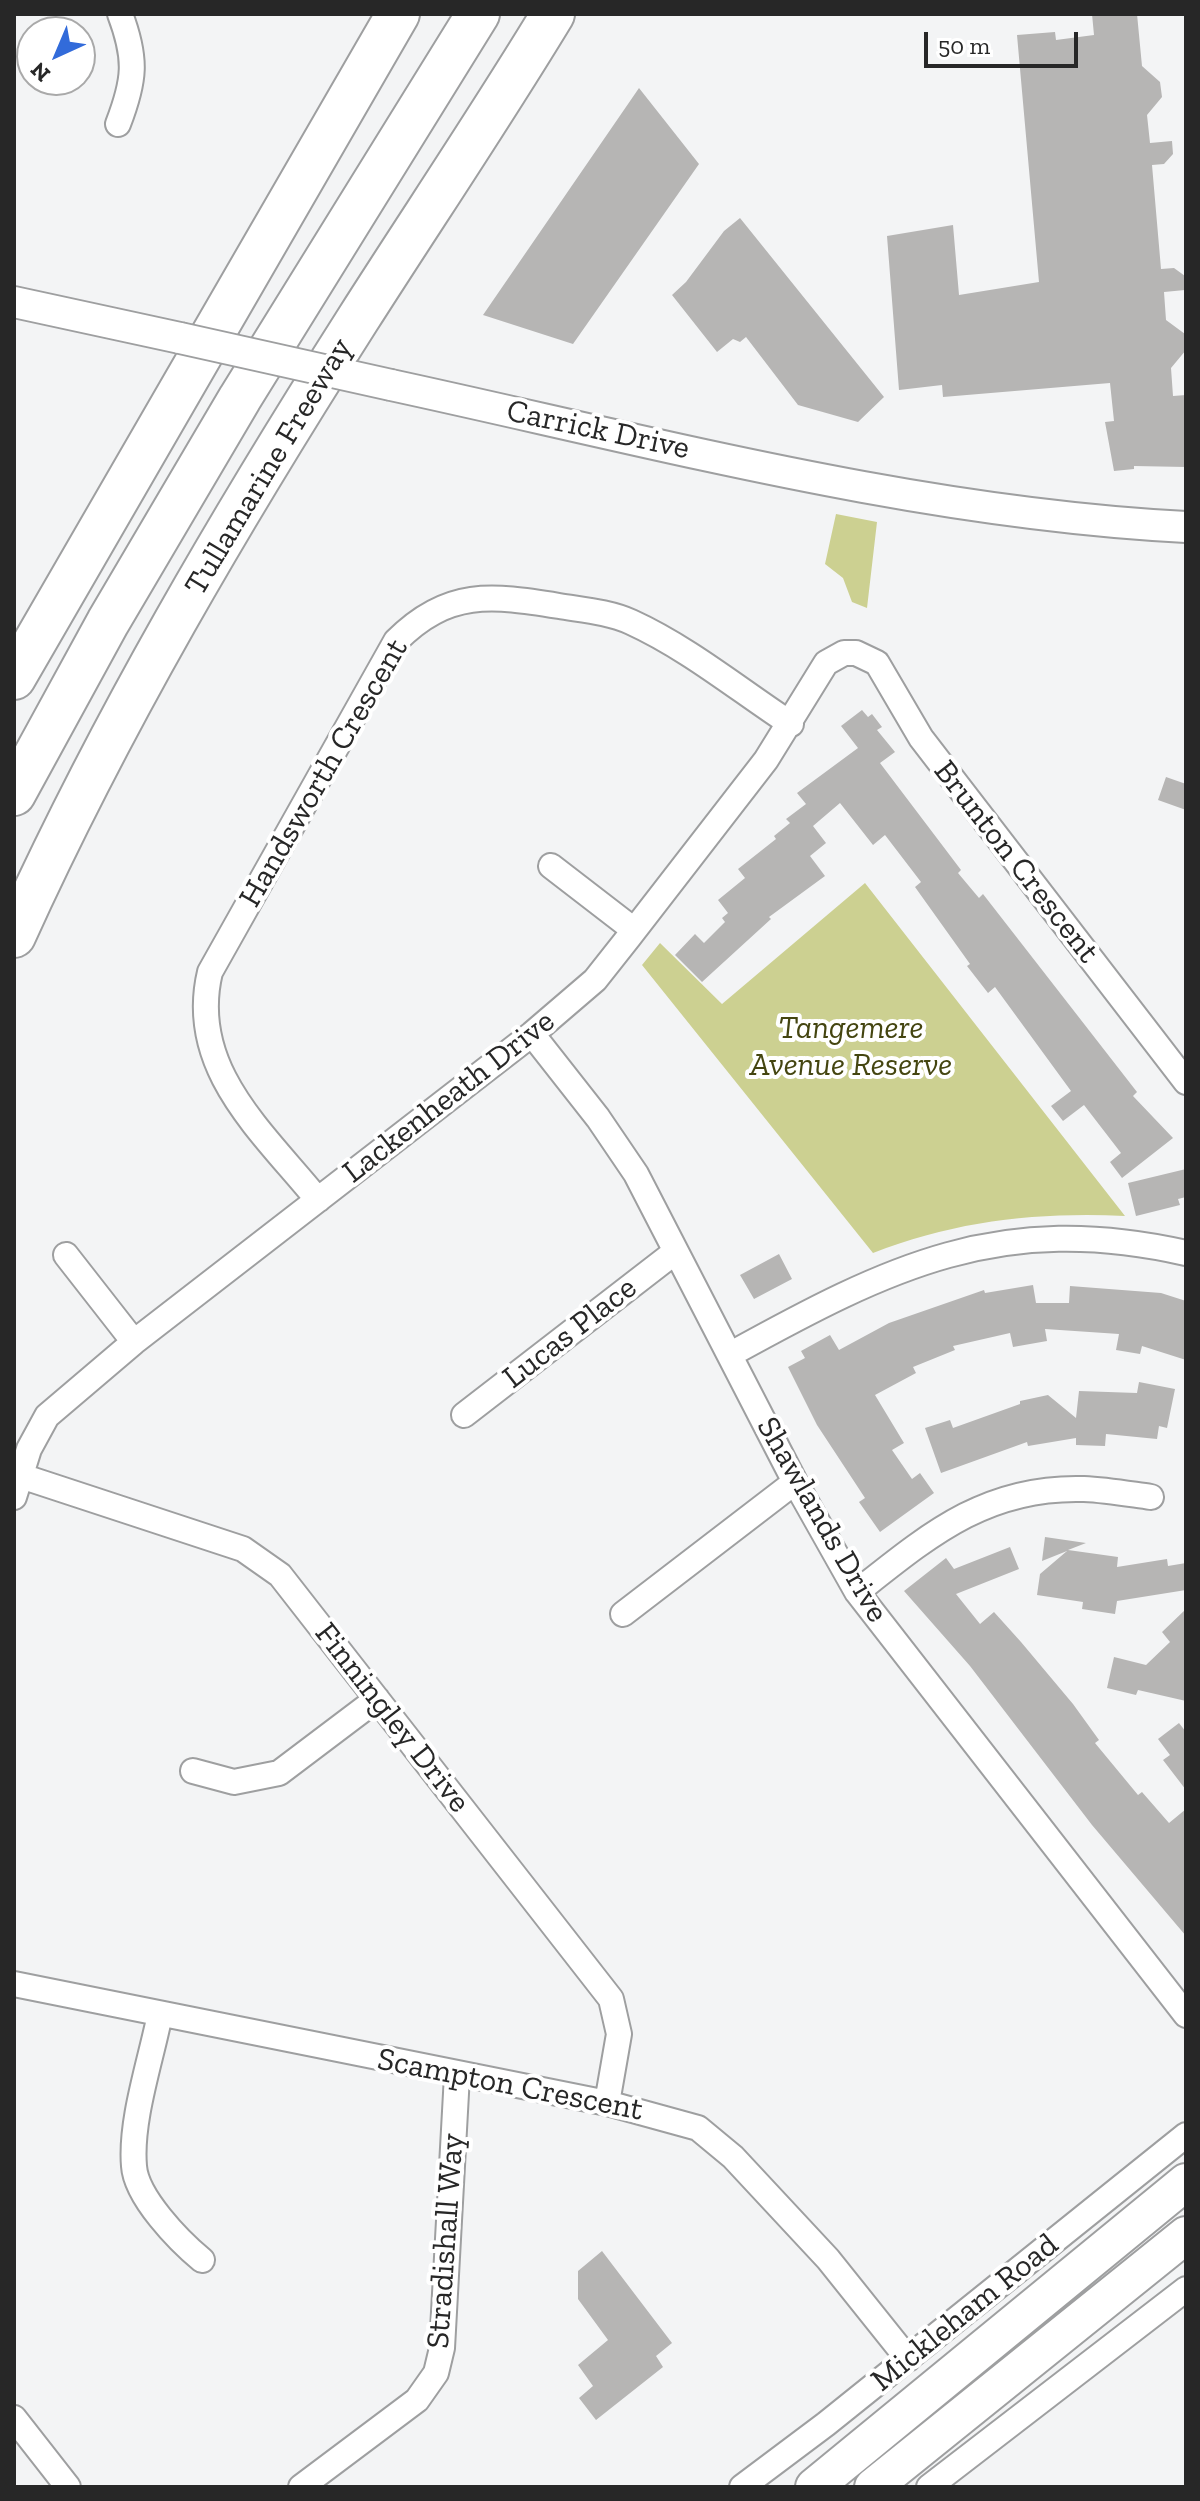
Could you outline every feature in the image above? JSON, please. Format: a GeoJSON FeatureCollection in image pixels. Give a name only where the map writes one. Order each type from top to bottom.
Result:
{"type":"FeatureCollection","features":[{"type":"Feature","properties":{"kind":"highway"},"geometry":{"type":"LineString","coordinates":[[14,678],[70,576],[252,271],[398,14]]}},
{"type":"Feature","properties":{"kind":"highway"},"geometry":{"type":"LineString","coordinates":[[252,271],[421,14]]}},
{"type":"Feature","properties":{"kind":"highway","name":"Tullamarine Freeway"},"geometry":{"type":"LineString","coordinates":[[14,794],[108,622],[240,398],[478,14]]}},
{"type":"Feature","properties":{"kind":"highway","name":"Tullamarine Freeway"},"geometry":{"type":"LineString","coordinates":[[14,936],[131,702],[226,534],[359,317],[483,130],[553,14]]}},
{"type":"Feature","properties":{"kind":"highway"},"geometry":{"type":"LineString","coordinates":[[483,130],[560,14]]}},
{"type":"Feature","properties":{"kind":"main road","name":"Mickleham Road"},"geometry":{"type":"LineString","coordinates":[[814,2487],[1178,2189]]}},
{"type":"Feature","properties":{"kind":"main road"},"geometry":{"type":"LineString","coordinates":[[873,2487],[1186,2235]]}},
{"type":"Feature","properties":{"kind":"main road"},"geometry":{"type":"LineString","coordinates":[[1106,2247],[1129,2281]]}},
{"type":"Feature","properties":{"kind":"street"},"geometry":{"type":"LineString","coordinates":[[118,124],[132,89],[134,64],[120,14]]}},
{"type":"Feature","properties":{"kind":"street","name":"Carrick Drive"},"geometry":{"type":"LineString","coordinates":[[14,302],[913,498],[1076,521],[1186,527]]}},
{"type":"Feature","properties":{"kind":"street","name":"Handsworth Crescent"},"geometry":{"type":"LineString","coordinates":[[318,1200],[231,1091],[217,1068],[208,1046],[206,991],[217,959],[396,641],[414,623],[439,608],[479,598],[504,597],[596,612],[627,620],[655,634],[791,724]]}},
{"type":"Feature","properties":{"kind":"street","name":"Lackenheath Drive"},"geometry":{"type":"LineString","coordinates":[[17,1487],[29,1449],[47,1416],[134,1342],[532,1034],[595,980],[791,724],[826,663],[844,653]]}},
{"type":"Feature","properties":{"kind":"street","name":"Brunton Crescent"},"geometry":{"type":"LineString","coordinates":[[844,653],[868,655],[877,663],[930,751],[1186,1082]]}},
{"type":"Feature","properties":{"kind":"street"},"geometry":{"type":"LineString","coordinates":[[551,866],[634,930]]}},
{"type":"Feature","properties":{"kind":"street","name":"Shawlands Drive"},"geometry":{"type":"LineString","coordinates":[[532,1034],[598,1118],[636,1174],[795,1482],[857,1592],[1186,2015]]}},
{"type":"Feature","properties":{"kind":"street"},"geometry":{"type":"LineString","coordinates":[[731,1354],[877,1278],[925,1260],[988,1245],[1022,1240],[1101,1238],[1186,1253]]}},
{"type":"Feature","properties":{"kind":"street","name":"Lucas Place"},"geometry":{"type":"LineString","coordinates":[[464,1415],[675,1252]]}},
{"type":"Feature","properties":{"kind":"street"},"geometry":{"type":"LineString","coordinates":[[66,1255],[134,1342]]}},
{"type":"Feature","properties":{"kind":"street"},"geometry":{"type":"LineString","coordinates":[[623,1614],[795,1482]]}},
{"type":"Feature","properties":{"kind":"street","name":"Finningley Drive"},"geometry":{"type":"LineString","coordinates":[[17,1487],[212,1538],[262,1560],[280,1575],[611,1999],[619,2034],[607,2103]]}},
{"type":"Feature","properties":{"kind":"street"},"geometry":{"type":"LineString","coordinates":[[857,1592],[919,1542],[952,1520],[987,1504],[1023,1493],[1085,1489],[1151,1497]]}},
{"type":"Feature","properties":{"kind":"street"},"geometry":{"type":"LineString","coordinates":[[193,1771],[234,1782],[279,1773],[377,1699]]}},
{"type":"Feature","properties":{"kind":"street","name":"Scampton Crescent"},"geometry":{"type":"LineString","coordinates":[[14,1984],[607,2103],[698,2128],[733,2157],[828,2259],[908,2359]]}},
{"type":"Feature","properties":{"kind":"street"},"geometry":{"type":"LineString","coordinates":[[160,2014],[135,2137],[134,2170],[153,2208],[176,2238],[202,2260]]}},
{"type":"Feature","properties":{"kind":"street","name":"Stradishall Way"},"geometry":{"type":"LineString","coordinates":[[301,2487],[417,2400],[436,2373],[442,2348],[457,2075]]}},
{"type":"Feature","properties":{"kind":"street","name":"Mickleham Road"},"geometry":{"type":"LineString","coordinates":[[742,2487],[908,2359],[1186,2135]]}},
{"type":"Feature","properties":{"kind":"street"},"geometry":{"type":"LineString","coordinates":[[1178,2189],[1186,2148]]}},
{"type":"Feature","properties":{"kind":"street"},"geometry":{"type":"LineString","coordinates":[[929,2487],[1186,2289]]}},
{"type":"Feature","properties":{"kind":"street"},"geometry":{"type":"LineString","coordinates":[[14,2418],[68,2487]]}},
{"type":"Feature","properties":{"kind":"street"},"geometry":{"type":"LineString","coordinates":[[826,2424],[883,2429]]}},
{"type":"Feature","properties":{"kind":"green space"},"geometry":{"type":"Polygon","coordinates":[[[836,514],[877,522],[867,608],[852,602],[843,578],[825,564],[836,514]]]}},
{"type":"Feature","properties":{"kind":"green space","name":"Tangemere Avenue Reserve"},"geometry":{"type":"Polygon","coordinates":[[[865,883],[1125,1216],[1060,1216],[997,1221],[935,1233],[873,1253],[642,965],[660,943],[722,1004],[865,883]]]}},
{"type":"Feature","properties":{"kind":"building"},"geometry":{"type":"Polygon","coordinates":[[[1092,14],[1137,14],[1142,66],[1160,82],[1162,97],[1147,115],[1150,143],[1172,141],[1173,154],[1164,164],[1152,165],[1161,269],[1174,268],[1185,276],[1185,290],[1164,292],[1166,320],[1185,334],[1186,350],[1171,368],[1173,396],[1186,395],[1186,467],[1134,466],[1134,469],[1114,471],[1105,422],[1114,421],[1110,383],[943,397],[942,385],[899,390],[887,236],[953,225],[959,295],[1039,282],[1017,35],[1055,32],[1056,40],[1094,35],[1092,14]]]}},
{"type":"Feature","properties":{"kind":"building"},"geometry":{"type":"Polygon","coordinates":[[[639,88],[699,164],[573,344],[483,315],[639,88]]]}},
{"type":"Feature","properties":{"kind":"building"},"geometry":{"type":"Polygon","coordinates":[[[740,218],[884,397],[858,422],[798,405],[746,337],[740,342],[733,339],[717,352],[672,295],[686,282],[724,231],[740,218]]]}},
{"type":"Feature","properties":{"kind":"building"},"geometry":{"type":"Polygon","coordinates":[[[862,710],[868,717],[872,714],[882,727],[877,730],[895,752],[880,763],[961,870],[958,873],[979,898],[983,894],[1137,1092],[1133,1096],[1173,1138],[1122,1178],[1110,1162],[1121,1153],[1084,1105],[1063,1121],[1051,1106],[1071,1091],[995,987],[988,993],[967,966],[970,964],[915,887],[921,882],[885,835],[873,845],[840,803],[813,826],[826,843],[810,856],[825,876],[769,917],[771,919],[702,982],[675,955],[695,934],[704,943],[725,922],[722,918],[728,913],[718,900],[745,878],[738,869],[776,839],[774,836],[790,823],[786,819],[806,804],[797,793],[858,748],[841,726],[862,710]]]}},
{"type":"Feature","properties":{"kind":"building"},"geometry":{"type":"Polygon","coordinates":[[[1166,777],[1186,784],[1186,810],[1158,800],[1166,777]]]}},
{"type":"Feature","properties":{"kind":"building"},"geometry":{"type":"Polygon","coordinates":[[[1186,1169],[1186,1197],[1178,1199],[1180,1205],[1136,1216],[1128,1183],[1186,1169]]]}},
{"type":"Feature","properties":{"kind":"building"},"geometry":{"type":"Polygon","coordinates":[[[779,1254],[792,1279],[754,1299],[740,1275],[779,1254]]]}},
{"type":"Feature","properties":{"kind":"building"},"geometry":{"type":"Polygon","coordinates":[[[1033,1285],[1036,1303],[1069,1303],[1070,1286],[1161,1293],[1186,1301],[1186,1360],[1142,1346],[1140,1354],[1116,1350],[1119,1334],[1045,1329],[1047,1341],[1013,1347],[1010,1333],[953,1346],[955,1350],[913,1367],[916,1373],[875,1395],[904,1443],[892,1450],[912,1479],[920,1473],[934,1493],[880,1532],[859,1502],[865,1498],[817,1425],[788,1367],[805,1358],[801,1351],[830,1335],[839,1350],[889,1323],[984,1290],[985,1293],[1033,1285]]]}},
{"type":"Feature","properties":{"kind":"building"},"geometry":{"type":"Polygon","coordinates":[[[1139,1382],[1175,1389],[1167,1428],[1159,1426],[1157,1439],[1106,1434],[1105,1446],[1076,1445],[1076,1438],[1028,1446],[1027,1442],[941,1473],[925,1428],[950,1420],[953,1428],[1020,1404],[1020,1401],[1048,1395],[1076,1418],[1079,1391],[1137,1393],[1139,1382]]]}},
{"type":"Feature","properties":{"kind":"building"},"geometry":{"type":"Polygon","coordinates":[[[1045,1537],[1086,1543],[1068,1550],[1118,1557],[1117,1567],[1167,1559],[1168,1566],[1186,1563],[1186,1590],[1117,1601],[1115,1614],[1082,1609],[1083,1602],[1037,1595],[1040,1574],[1067,1551],[1042,1561],[1045,1537]]]}},
{"type":"Feature","properties":{"kind":"building"},"geometry":{"type":"Polygon","coordinates":[[[1010,1547],[1019,1569],[956,1594],[980,1624],[994,1612],[1073,1704],[1099,1740],[1095,1743],[1138,1795],[1142,1792],[1169,1823],[1186,1809],[1186,1936],[1092,1825],[970,1666],[904,1591],[946,1558],[954,1569],[1010,1547]]]}},
{"type":"Feature","properties":{"kind":"building"},"geometry":{"type":"Polygon","coordinates":[[[1186,1609],[1186,1701],[1138,1690],[1136,1695],[1107,1688],[1114,1657],[1146,1665],[1170,1642],[1162,1632],[1186,1609]]]}},
{"type":"Feature","properties":{"kind":"building"},"geometry":{"type":"Polygon","coordinates":[[[1179,1723],[1186,1732],[1186,1790],[1163,1760],[1170,1755],[1158,1739],[1179,1723]]]}},
{"type":"Feature","properties":{"kind":"building"},"geometry":{"type":"Polygon","coordinates":[[[602,2251],[672,2343],[656,2356],[663,2367],[596,2420],[579,2398],[593,2386],[578,2365],[608,2340],[578,2299],[578,2271],[602,2251]]]}}]}
